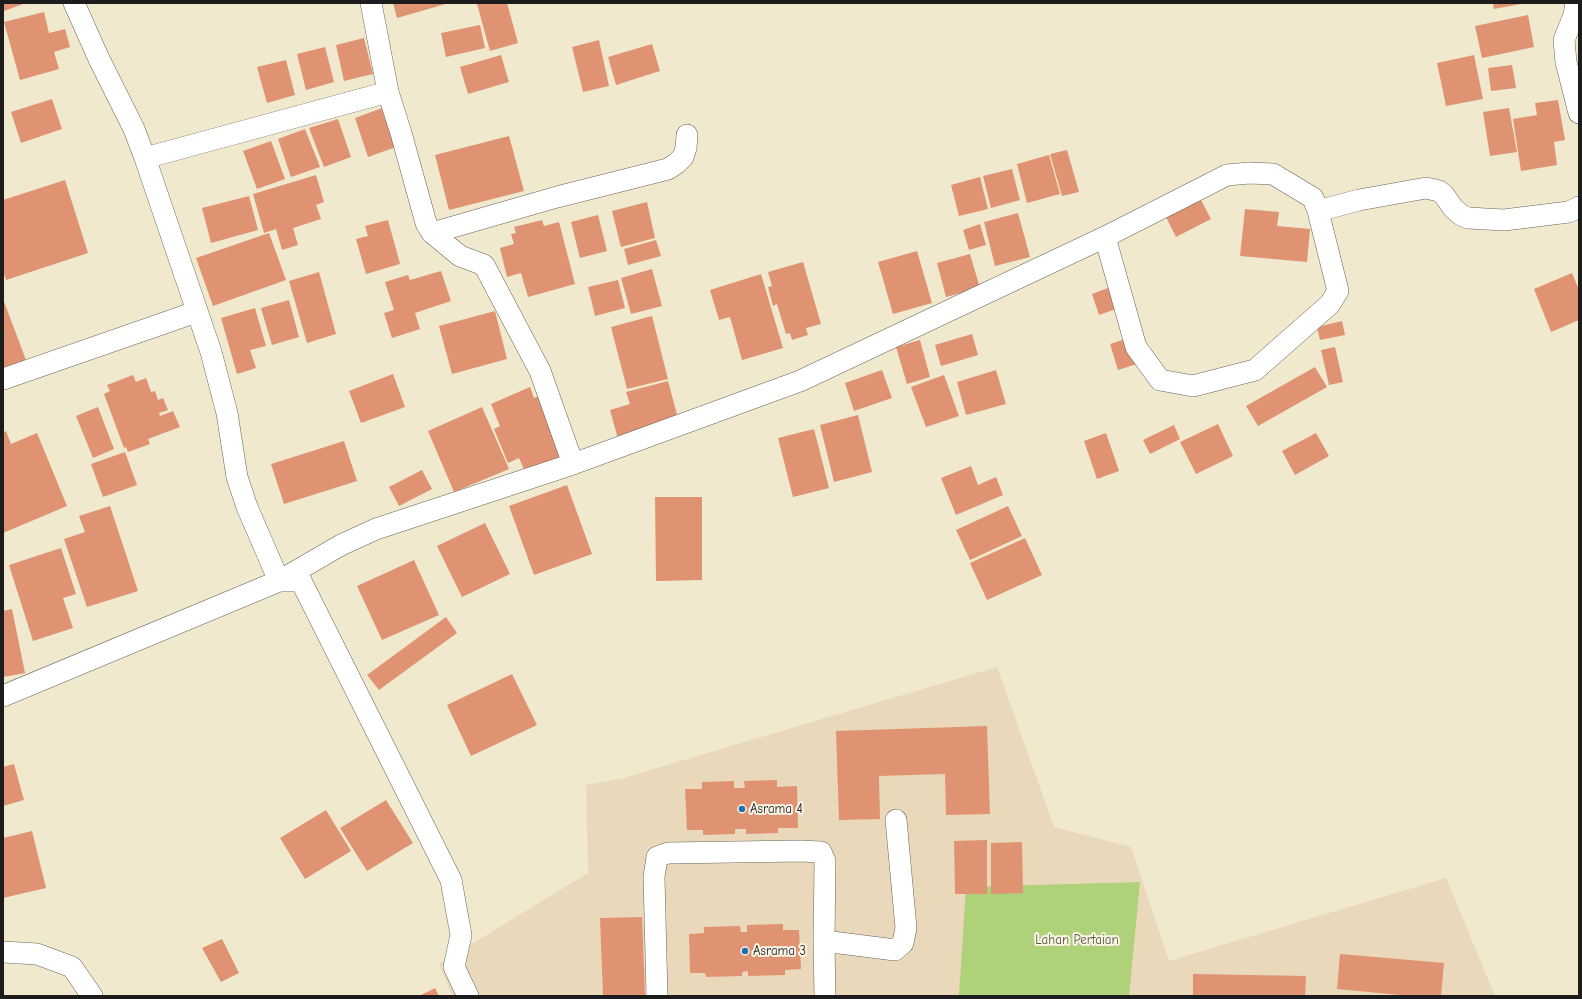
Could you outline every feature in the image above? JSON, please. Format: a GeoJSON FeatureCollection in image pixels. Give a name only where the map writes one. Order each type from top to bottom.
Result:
{"type":"FeatureCollection","features":[{"type":"Feature","properties":{"kind":"street"},"geometry":{"type":"LineString","coordinates":[[74,3],[134,129],[145,158],[196,312],[211,352],[227,413],[242,492],[279,582]]}},
{"type":"Feature","properties":{"kind":"street"},"geometry":{"type":"LineString","coordinates":[[371,3],[388,92],[426,223],[432,233],[460,256],[484,265],[540,371],[573,464]]}},
{"type":"Feature","properties":{"kind":"street"},"geometry":{"type":"LineString","coordinates":[[1577,10],[1564,40],[1566,62],[1579,113]]}},
{"type":"Feature","properties":{"kind":"street"},"geometry":{"type":"LineString","coordinates":[[145,158],[388,92]]}},
{"type":"Feature","properties":{"kind":"street"},"geometry":{"type":"LineString","coordinates":[[432,233],[557,197],[668,169],[683,157],[686,148],[687,135]]}},
{"type":"Feature","properties":{"kind":"street"},"geometry":{"type":"LineString","coordinates":[[3,696],[279,582],[341,545],[376,528],[573,464],[800,381],[1105,237],[1227,175],[1249,173],[1273,174],[1313,198],[1318,211],[1338,291],[1330,304],[1255,370],[1193,386],[1160,380],[1136,347],[1105,237]]}},
{"type":"Feature","properties":{"kind":"street"},"geometry":{"type":"LineString","coordinates":[[1318,211],[1360,200],[1426,188],[1439,191],[1460,215],[1468,218],[1504,220],[1569,212],[1579,207]]}},
{"type":"Feature","properties":{"kind":"street"},"geometry":{"type":"LineString","coordinates":[[3,379],[196,312]]}},
{"type":"Feature","properties":{"kind":"street"},"geometry":{"type":"LineString","coordinates":[[279,582],[301,580],[451,880],[462,935],[454,967],[468,996]]}},
{"type":"Feature","properties":{"kind":"street"},"geometry":{"type":"LineString","coordinates":[[824,941],[895,950],[903,943],[906,928],[896,820]]}},
{"type":"Feature","properties":{"kind":"street"},"geometry":{"type":"LineString","coordinates":[[657,996],[654,878],[657,857],[668,853],[800,850],[821,852],[825,861],[825,996]]}},
{"type":"Feature","properties":{"kind":"street"},"geometry":{"type":"LineString","coordinates":[[3,952],[37,954],[72,967],[92,996]]}},
{"type":"Feature","properties":{"kind":"shaded area"},"geometry":{"type":"Polygon","coordinates":[[[997,667],[1054,827],[1131,847],[1169,961],[1446,878],[1495,996],[452,996],[439,964],[588,873],[586,785],[620,779],[997,667]]]}},
{"type":"Feature","properties":{"kind":"green space","name":"Lahan Pertaian"},"geometry":{"type":"Polygon","coordinates":[[[1140,882],[1129,996],[959,996],[966,887],[1140,882]]]}},
{"type":"Feature","properties":{"kind":"building"},"geometry":{"type":"Polygon","coordinates":[[[3,3],[26,3],[4,11],[3,3]]]}},
{"type":"Feature","properties":{"kind":"building"},"geometry":{"type":"Polygon","coordinates":[[[393,3],[449,3],[397,18],[393,3]]]}},
{"type":"Feature","properties":{"kind":"building"},"geometry":{"type":"Polygon","coordinates":[[[507,3],[518,43],[490,51],[477,4],[507,3]]]}},
{"type":"Feature","properties":{"kind":"building"},"geometry":{"type":"Polygon","coordinates":[[[1493,3],[1521,3],[1521,4],[1494,9],[1493,3]]]}},
{"type":"Feature","properties":{"kind":"building"},"geometry":{"type":"Polygon","coordinates":[[[44,12],[49,33],[65,29],[70,47],[54,52],[59,69],[20,80],[4,22],[44,12]]]}},
{"type":"Feature","properties":{"kind":"building"},"geometry":{"type":"Polygon","coordinates":[[[1528,15],[1534,47],[1482,58],[1475,26],[1528,15]]]}},
{"type":"Feature","properties":{"kind":"building"},"geometry":{"type":"Polygon","coordinates":[[[480,25],[485,48],[446,57],[441,33],[480,25]]]}},
{"type":"Feature","properties":{"kind":"building"},"geometry":{"type":"Polygon","coordinates":[[[364,38],[373,74],[344,81],[336,45],[364,38]]]}},
{"type":"Feature","properties":{"kind":"building"},"geometry":{"type":"Polygon","coordinates":[[[599,40],[609,86],[583,92],[572,47],[599,40]]]}},
{"type":"Feature","properties":{"kind":"building"},"geometry":{"type":"Polygon","coordinates":[[[652,44],[660,71],[616,85],[608,57],[652,44]]]}},
{"type":"Feature","properties":{"kind":"building"},"geometry":{"type":"Polygon","coordinates":[[[325,47],[334,82],[306,90],[297,54],[325,47]]]}},
{"type":"Feature","properties":{"kind":"building"},"geometry":{"type":"Polygon","coordinates":[[[501,55],[509,82],[468,94],[460,67],[501,55]]]}},
{"type":"Feature","properties":{"kind":"building"},"geometry":{"type":"Polygon","coordinates":[[[1474,55],[1483,99],[1446,106],[1437,63],[1474,55]]]}},
{"type":"Feature","properties":{"kind":"building"},"geometry":{"type":"Polygon","coordinates":[[[286,60],[295,95],[267,103],[257,67],[286,60]]]}},
{"type":"Feature","properties":{"kind":"building"},"geometry":{"type":"Polygon","coordinates":[[[1512,65],[1516,88],[1491,91],[1488,68],[1512,65]]]}},
{"type":"Feature","properties":{"kind":"building"},"geometry":{"type":"Polygon","coordinates":[[[52,99],[62,129],[21,143],[11,112],[52,99]]]}},
{"type":"Feature","properties":{"kind":"building"},"geometry":{"type":"Polygon","coordinates":[[[1558,100],[1565,140],[1554,142],[1557,165],[1521,171],[1513,119],[1537,115],[1535,103],[1558,100]]]}},
{"type":"Feature","properties":{"kind":"building"},"geometry":{"type":"Polygon","coordinates":[[[382,108],[396,147],[368,157],[355,118],[382,108]]]}},
{"type":"Feature","properties":{"kind":"building"},"geometry":{"type":"Polygon","coordinates":[[[1509,108],[1517,152],[1490,156],[1483,112],[1509,108]]]}},
{"type":"Feature","properties":{"kind":"building"},"geometry":{"type":"Polygon","coordinates":[[[338,119],[351,157],[324,167],[309,128],[338,119]]]}},
{"type":"Feature","properties":{"kind":"building"},"geometry":{"type":"Polygon","coordinates":[[[305,129],[320,167],[291,177],[278,139],[305,129]]]}},
{"type":"Feature","properties":{"kind":"building"},"geometry":{"type":"Polygon","coordinates":[[[509,136],[524,191],[449,210],[435,155],[509,136]]]}},
{"type":"Feature","properties":{"kind":"building"},"geometry":{"type":"Polygon","coordinates":[[[271,141],[285,179],[257,189],[243,151],[271,141]]]}},
{"type":"Feature","properties":{"kind":"building"},"geometry":{"type":"Polygon","coordinates":[[[1067,150],[1079,192],[1062,196],[1050,154],[1067,150]]]}},
{"type":"Feature","properties":{"kind":"building"},"geometry":{"type":"Polygon","coordinates":[[[1049,155],[1060,194],[1027,203],[1017,164],[1049,155]]]}},
{"type":"Feature","properties":{"kind":"building"},"geometry":{"type":"Polygon","coordinates":[[[1012,169],[1020,200],[991,208],[983,176],[1012,169]]]}},
{"type":"Feature","properties":{"kind":"building"},"geometry":{"type":"Polygon","coordinates":[[[316,175],[324,202],[316,205],[321,219],[293,228],[298,245],[282,250],[276,229],[264,233],[253,194],[316,175]]]}},
{"type":"Feature","properties":{"kind":"building"},"geometry":{"type":"Polygon","coordinates":[[[980,177],[988,209],[959,216],[951,185],[980,177]]]}},
{"type":"Feature","properties":{"kind":"building"},"geometry":{"type":"Polygon","coordinates":[[[65,180],[88,253],[6,280],[3,271],[3,200],[65,180]]]}},
{"type":"Feature","properties":{"kind":"building"},"geometry":{"type":"Polygon","coordinates":[[[249,196],[258,230],[211,243],[202,208],[249,196]]]}},
{"type":"Feature","properties":{"kind":"building"},"geometry":{"type":"Polygon","coordinates":[[[1201,200],[1211,219],[1176,237],[1166,217],[1201,200]]]}},
{"type":"Feature","properties":{"kind":"building"},"geometry":{"type":"Polygon","coordinates":[[[647,202],[655,238],[621,247],[612,211],[647,202]]]}},
{"type":"Feature","properties":{"kind":"building"},"geometry":{"type":"Polygon","coordinates":[[[1245,209],[1279,212],[1277,226],[1310,229],[1307,262],[1240,256],[1245,209]]]}},
{"type":"Feature","properties":{"kind":"building"},"geometry":{"type":"Polygon","coordinates":[[[1018,213],[1030,257],[995,266],[984,222],[1018,213]]]}},
{"type":"Feature","properties":{"kind":"building"},"geometry":{"type":"Polygon","coordinates":[[[598,215],[607,251],[580,258],[571,222],[598,215]]]}},
{"type":"Feature","properties":{"kind":"building"},"geometry":{"type":"Polygon","coordinates":[[[388,220],[400,264],[366,274],[356,239],[368,236],[365,226],[388,220]]]}},
{"type":"Feature","properties":{"kind":"building"},"geometry":{"type":"Polygon","coordinates":[[[542,220],[544,226],[559,222],[575,284],[528,297],[521,273],[507,277],[500,248],[514,244],[511,234],[516,233],[514,227],[542,220]]]}},
{"type":"Feature","properties":{"kind":"building"},"geometry":{"type":"Polygon","coordinates":[[[980,224],[986,245],[969,250],[963,230],[980,224]]]}},
{"type":"Feature","properties":{"kind":"building"},"geometry":{"type":"Polygon","coordinates":[[[269,233],[286,280],[213,306],[196,258],[269,233]]]}},
{"type":"Feature","properties":{"kind":"building"},"geometry":{"type":"Polygon","coordinates":[[[656,240],[661,256],[628,265],[624,249],[656,240]]]}},
{"type":"Feature","properties":{"kind":"building"},"geometry":{"type":"Polygon","coordinates":[[[917,251],[932,303],[893,314],[878,262],[917,251]]]}},
{"type":"Feature","properties":{"kind":"building"},"geometry":{"type":"Polygon","coordinates":[[[970,254],[980,288],[946,297],[937,263],[970,254]]]}},
{"type":"Feature","properties":{"kind":"building"},"geometry":{"type":"Polygon","coordinates":[[[803,262],[821,324],[806,328],[808,335],[792,340],[790,333],[786,334],[777,304],[773,306],[768,287],[772,286],[768,272],[803,262]]]}},
{"type":"Feature","properties":{"kind":"building"},"geometry":{"type":"Polygon","coordinates":[[[652,269],[662,306],[631,314],[621,278],[652,269]]]}},
{"type":"Feature","properties":{"kind":"building"},"geometry":{"type":"Polygon","coordinates":[[[441,271],[451,301],[415,313],[420,329],[392,338],[384,313],[394,310],[385,282],[408,275],[410,280],[441,271]]]}},
{"type":"Feature","properties":{"kind":"building"},"geometry":{"type":"Polygon","coordinates":[[[319,272],[336,334],[307,343],[289,281],[319,272]]]}},
{"type":"Feature","properties":{"kind":"building"},"geometry":{"type":"Polygon","coordinates":[[[1572,273],[1579,290],[1579,320],[1551,332],[1534,289],[1572,273]]]}},
{"type":"Feature","properties":{"kind":"building"},"geometry":{"type":"Polygon","coordinates":[[[761,274],[783,348],[742,360],[730,317],[719,320],[710,290],[761,274]]]}},
{"type":"Feature","properties":{"kind":"building"},"geometry":{"type":"Polygon","coordinates":[[[618,280],[625,308],[595,316],[588,287],[618,280]]]}},
{"type":"Feature","properties":{"kind":"building"},"geometry":{"type":"Polygon","coordinates":[[[1108,288],[1116,309],[1099,315],[1092,294],[1108,288]]]}},
{"type":"Feature","properties":{"kind":"building"},"geometry":{"type":"Polygon","coordinates":[[[3,299],[26,360],[3,369],[3,299]]]}},
{"type":"Feature","properties":{"kind":"building"},"geometry":{"type":"Polygon","coordinates":[[[289,300],[299,337],[272,345],[261,308],[289,300]]]}},
{"type":"Feature","properties":{"kind":"building"},"geometry":{"type":"Polygon","coordinates":[[[255,308],[266,346],[250,350],[256,368],[237,374],[221,318],[255,308]]]}},
{"type":"Feature","properties":{"kind":"building"},"geometry":{"type":"Polygon","coordinates":[[[495,311],[507,359],[452,374],[439,326],[495,311]]]}},
{"type":"Feature","properties":{"kind":"building"},"geometry":{"type":"Polygon","coordinates":[[[652,316],[668,379],[627,389],[611,327],[652,316]]]}},
{"type":"Feature","properties":{"kind":"building"},"geometry":{"type":"Polygon","coordinates":[[[1342,321],[1345,335],[1320,340],[1317,327],[1342,321]]]}},
{"type":"Feature","properties":{"kind":"building"},"geometry":{"type":"Polygon","coordinates":[[[972,334],[978,355],[941,366],[935,345],[972,334]]]}},
{"type":"Feature","properties":{"kind":"building"},"geometry":{"type":"Polygon","coordinates":[[[1132,337],[1140,363],[1118,370],[1110,344],[1132,337]]]}},
{"type":"Feature","properties":{"kind":"building"},"geometry":{"type":"Polygon","coordinates":[[[920,340],[930,377],[907,384],[896,347],[920,340]]]}},
{"type":"Feature","properties":{"kind":"building"},"geometry":{"type":"Polygon","coordinates":[[[1335,347],[1343,382],[1329,385],[1321,350],[1335,347]]]}},
{"type":"Feature","properties":{"kind":"building"},"geometry":{"type":"Polygon","coordinates":[[[1315,367],[1327,387],[1258,426],[1246,406],[1315,367]]]}},
{"type":"Feature","properties":{"kind":"building"},"geometry":{"type":"Polygon","coordinates":[[[882,370],[892,398],[854,411],[845,383],[882,370]]]}},
{"type":"Feature","properties":{"kind":"building"},"geometry":{"type":"Polygon","coordinates":[[[996,370],[1006,404],[966,415],[957,382],[996,370]]]}},
{"type":"Feature","properties":{"kind":"building"},"geometry":{"type":"Polygon","coordinates":[[[393,374],[405,407],[361,423],[349,391],[393,374]]]}},
{"type":"Feature","properties":{"kind":"building"},"geometry":{"type":"Polygon","coordinates":[[[133,375],[136,382],[146,378],[151,392],[155,391],[158,400],[163,398],[168,410],[159,413],[160,416],[173,411],[180,427],[148,439],[150,444],[128,452],[126,447],[124,448],[104,394],[110,391],[107,385],[133,375]]]}},
{"type":"Feature","properties":{"kind":"building"},"geometry":{"type":"Polygon","coordinates":[[[944,375],[959,416],[926,427],[911,387],[944,375]]]}},
{"type":"Feature","properties":{"kind":"building"},"geometry":{"type":"Polygon","coordinates":[[[668,381],[679,422],[618,439],[610,410],[630,404],[626,392],[668,381]]]}},
{"type":"Feature","properties":{"kind":"building"},"geometry":{"type":"Polygon","coordinates":[[[530,387],[534,398],[545,393],[565,458],[526,474],[519,458],[508,463],[494,429],[500,426],[491,404],[530,387]]]}},
{"type":"Feature","properties":{"kind":"building"},"geometry":{"type":"Polygon","coordinates":[[[98,407],[114,449],[93,458],[76,416],[98,407]]]}},
{"type":"Feature","properties":{"kind":"building"},"geometry":{"type":"Polygon","coordinates":[[[482,407],[509,469],[454,492],[428,431],[482,407]]]}},
{"type":"Feature","properties":{"kind":"building"},"geometry":{"type":"Polygon","coordinates":[[[858,415],[872,472],[834,482],[820,425],[858,415]]]}},
{"type":"Feature","properties":{"kind":"building"},"geometry":{"type":"Polygon","coordinates":[[[1218,424],[1233,456],[1196,474],[1180,442],[1218,424]]]}},
{"type":"Feature","properties":{"kind":"building"},"geometry":{"type":"Polygon","coordinates":[[[1174,425],[1180,439],[1150,454],[1143,440],[1174,425]]]}},
{"type":"Feature","properties":{"kind":"building"},"geometry":{"type":"Polygon","coordinates":[[[814,429],[829,488],[793,497],[778,438],[814,429]]]}},
{"type":"Feature","properties":{"kind":"building"},"geometry":{"type":"Polygon","coordinates":[[[6,431],[11,444],[37,433],[67,506],[3,533],[3,433],[6,431]]]}},
{"type":"Feature","properties":{"kind":"building"},"geometry":{"type":"Polygon","coordinates":[[[1106,433],[1119,471],[1097,479],[1084,441],[1106,433]]]}},
{"type":"Feature","properties":{"kind":"building"},"geometry":{"type":"Polygon","coordinates":[[[1316,433],[1329,456],[1295,475],[1282,451],[1316,433]]]}},
{"type":"Feature","properties":{"kind":"building"},"geometry":{"type":"Polygon","coordinates":[[[344,441],[357,481],[284,504],[271,464],[344,441]]]}},
{"type":"Feature","properties":{"kind":"building"},"geometry":{"type":"Polygon","coordinates":[[[125,452],[137,485],[103,497],[91,464],[125,452]]]}},
{"type":"Feature","properties":{"kind":"building"},"geometry":{"type":"Polygon","coordinates":[[[971,466],[978,485],[996,477],[1003,495],[956,515],[941,478],[971,466]]]}},
{"type":"Feature","properties":{"kind":"building"},"geometry":{"type":"Polygon","coordinates":[[[422,470],[432,489],[399,506],[389,487],[422,470]]]}},
{"type":"Feature","properties":{"kind":"building"},"geometry":{"type":"Polygon","coordinates":[[[567,485],[592,554],[534,575],[509,506],[567,485]]]}},
{"type":"Feature","properties":{"kind":"building"},"geometry":{"type":"Polygon","coordinates":[[[655,497],[702,497],[702,580],[656,581],[655,497]]]}},
{"type":"Feature","properties":{"kind":"building"},"geometry":{"type":"Polygon","coordinates":[[[110,506],[138,591],[87,607],[64,539],[85,532],[79,516],[110,506]]]}},
{"type":"Feature","properties":{"kind":"building"},"geometry":{"type":"Polygon","coordinates":[[[1008,506],[1022,536],[970,560],[956,530],[1008,506]]]}},
{"type":"Feature","properties":{"kind":"building"},"geometry":{"type":"Polygon","coordinates":[[[485,523],[510,574],[462,597],[437,546],[485,523]]]}},
{"type":"Feature","properties":{"kind":"building"},"geometry":{"type":"Polygon","coordinates":[[[1025,538],[1042,575],[987,600],[970,563],[1025,538]]]}},
{"type":"Feature","properties":{"kind":"building"},"geometry":{"type":"Polygon","coordinates":[[[61,548],[76,594],[63,598],[73,628],[33,641],[9,565],[61,548]]]}},
{"type":"Feature","properties":{"kind":"building"},"geometry":{"type":"Polygon","coordinates":[[[414,560],[439,615],[382,640],[357,586],[414,560]]]}},
{"type":"Feature","properties":{"kind":"building"},"geometry":{"type":"Polygon","coordinates":[[[12,609],[25,673],[3,677],[3,611],[12,609]]]}},
{"type":"Feature","properties":{"kind":"building"},"geometry":{"type":"Polygon","coordinates":[[[446,617],[457,633],[379,690],[367,675],[446,617]]]}},
{"type":"Feature","properties":{"kind":"building"},"geometry":{"type":"Polygon","coordinates":[[[512,674],[537,725],[471,756],[447,705],[512,674]]]}},
{"type":"Feature","properties":{"kind":"building"},"geometry":{"type":"Polygon","coordinates":[[[987,726],[990,814],[946,815],[945,774],[879,776],[880,819],[839,820],[836,731],[987,726]]]}},
{"type":"Feature","properties":{"kind":"building"},"geometry":{"type":"Polygon","coordinates":[[[14,764],[24,800],[3,806],[3,767],[14,764]]]}},
{"type":"Feature","properties":{"kind":"building","name":"Asrama 4"},"geometry":{"type":"Polygon","coordinates":[[[777,780],[777,787],[797,786],[798,828],[778,828],[778,833],[746,834],[746,829],[735,829],[735,834],[703,835],[703,830],[687,830],[685,789],[702,789],[702,782],[734,781],[734,788],[745,788],[744,781],[777,780]]]}},
{"type":"Feature","properties":{"kind":"building"},"geometry":{"type":"Polygon","coordinates":[[[386,800],[413,843],[367,871],[340,828],[386,800]]]}},
{"type":"Feature","properties":{"kind":"building"},"geometry":{"type":"Polygon","coordinates":[[[326,810],[351,851],[305,879],[280,838],[326,810]]]}},
{"type":"Feature","properties":{"kind":"building"},"geometry":{"type":"Polygon","coordinates":[[[32,831],[46,888],[3,898],[3,838],[32,831]]]}},
{"type":"Feature","properties":{"kind":"building"},"geometry":{"type":"Polygon","coordinates":[[[987,840],[987,894],[955,894],[954,841],[987,840]]]}},
{"type":"Feature","properties":{"kind":"building"},"geometry":{"type":"Polygon","coordinates":[[[1022,842],[1023,893],[991,894],[991,843],[1022,842]]]}},
{"type":"Feature","properties":{"kind":"building"},"geometry":{"type":"Polygon","coordinates":[[[642,917],[645,996],[603,996],[600,918],[642,917]]]}},
{"type":"Feature","properties":{"kind":"building","name":"Asrama 3"},"geometry":{"type":"Polygon","coordinates":[[[783,924],[783,930],[799,930],[801,969],[785,970],[785,975],[748,976],[748,971],[742,972],[742,976],[706,977],[705,973],[690,973],[689,934],[704,933],[704,927],[740,926],[741,932],[747,932],[747,925],[783,924]]]}},
{"type":"Feature","properties":{"kind":"building"},"geometry":{"type":"Polygon","coordinates":[[[222,939],[239,973],[221,982],[202,948],[222,939]]]}},
{"type":"Feature","properties":{"kind":"building"},"geometry":{"type":"Polygon","coordinates":[[[1340,954],[1444,963],[1441,996],[1411,996],[1337,989],[1340,954]]]}},
{"type":"Feature","properties":{"kind":"building"},"geometry":{"type":"Polygon","coordinates":[[[1193,974],[1306,976],[1305,996],[1193,996],[1193,974]]]}},
{"type":"Feature","properties":{"kind":"building"},"geometry":{"type":"Polygon","coordinates":[[[435,988],[439,996],[419,996],[435,988]]]}},
{"type":"Feature","properties":{"kind":"place","name":"Asrama 4"},"geometry":{"type":"Point","coordinates":[742,809]}},
{"type":"Feature","properties":{"kind":"place","name":"Asrama 3"},"geometry":{"type":"Point","coordinates":[745,951]}}]}
